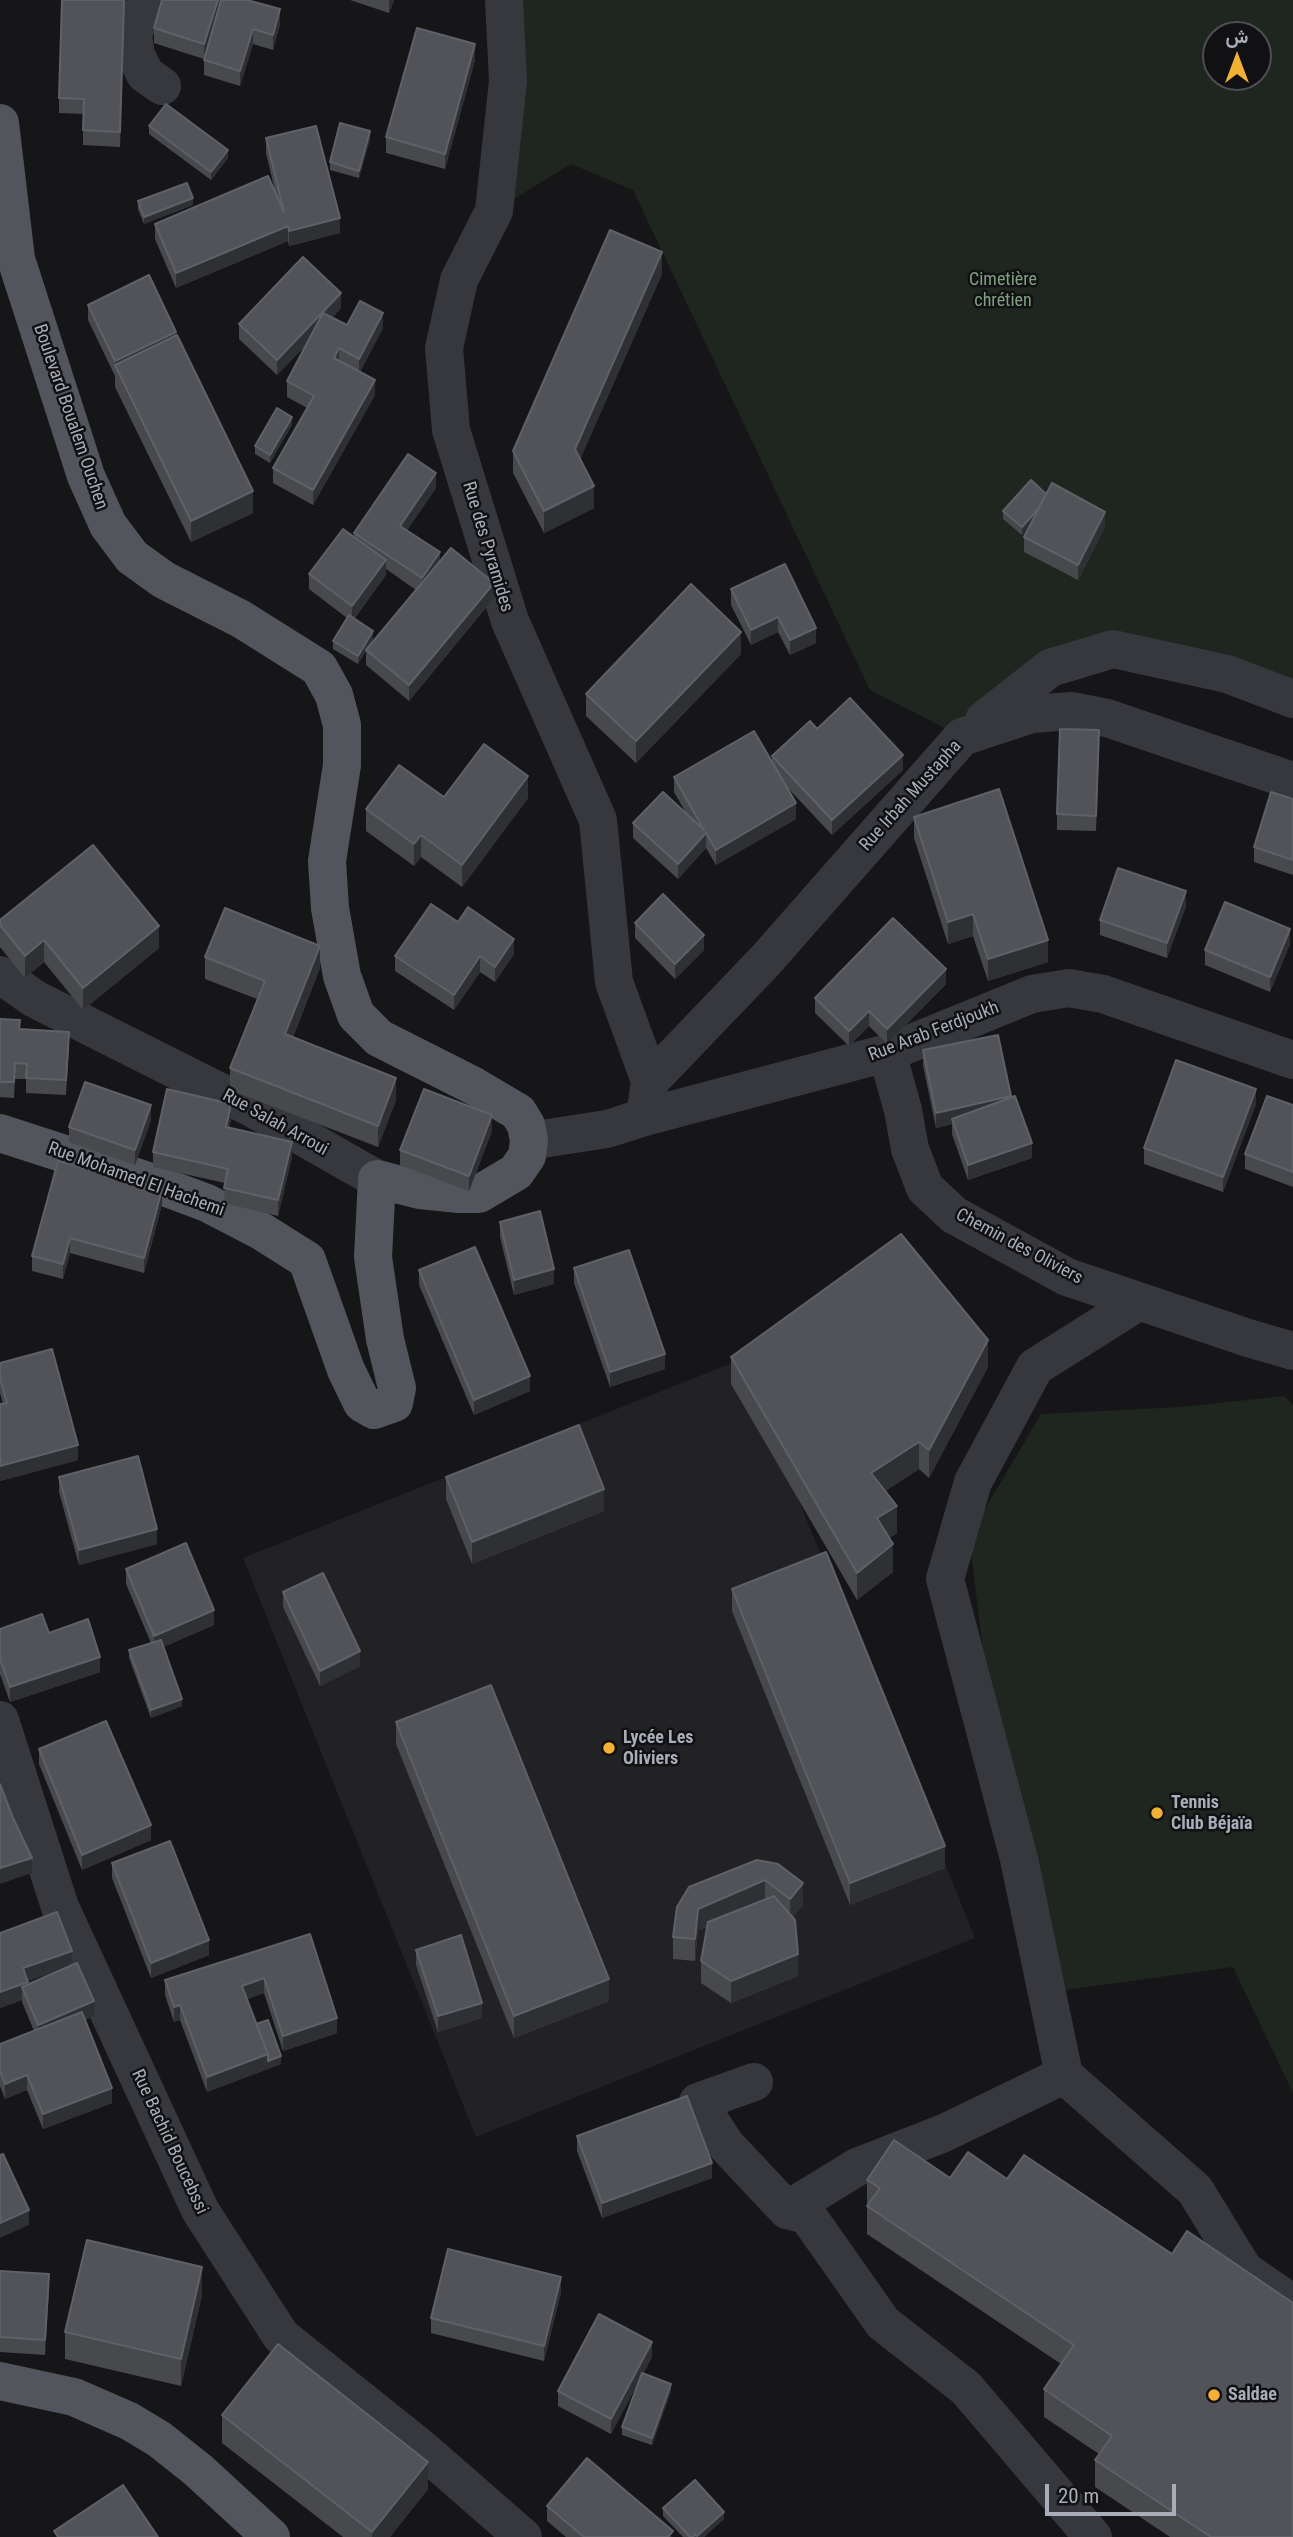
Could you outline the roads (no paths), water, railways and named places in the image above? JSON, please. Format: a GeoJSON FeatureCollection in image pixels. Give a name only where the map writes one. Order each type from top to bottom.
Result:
{"type":"FeatureCollection","features":[{"type":"Feature","properties":{"kind":"main road","name":"Boulevard Boualem Ouchen"},"geometry":{"type":"LineString","coordinates":[[0,123],[16,259],[86,476],[108,525],[132,557],[164,580],[241,619],[318,668],[334,695],[342,726],[342,765],[327,861],[330,908],[342,976],[356,1015],[379,1038],[474,1086],[518,1112],[528,1133]]}},
{"type":"Feature","properties":{"kind":"main road","name":"Rue Mohamed El Hachemi"},"geometry":{"type":"LineString","coordinates":[[0,1133],[132,1175],[206,1203],[261,1231],[307,1260],[346,1370],[362,1403],[374,1410],[394,1403],[397,1388],[385,1339],[373,1257],[377,1179]]}},
{"type":"Feature","properties":{"kind":"main road","name":"Rue Salah Arroui"},"geometry":{"type":"LineString","coordinates":[[377,1179],[420,1190],[479,1194],[516,1172],[527,1156],[528,1133]]}},
{"type":"Feature","properties":{"kind":"main road"},"geometry":{"type":"LineString","coordinates":[[0,2381],[74,2397],[129,2421],[159,2439],[198,2470],[271,2537]]}},
{"type":"Feature","properties":{"kind":"street"},"geometry":{"type":"LineString","coordinates":[[146,0],[134,35],[136,55],[145,74],[162,86]]}},
{"type":"Feature","properties":{"kind":"street","name":"Rue des Pyramides"},"geometry":{"type":"LineString","coordinates":[[504,0],[508,81],[494,211],[459,280],[444,348],[451,429],[510,621],[598,820],[614,982],[647,1099]]}},
{"type":"Feature","properties":{"kind":"street"},"geometry":{"type":"LineString","coordinates":[[962,737],[1050,668],[1113,649],[1227,674],[1293,699]]}},
{"type":"Feature","properties":{"kind":"street","name":"Rue Irbah Mustapha"},"geometry":{"type":"LineString","coordinates":[[647,1099],[962,737],[1032,714],[1071,711],[1107,718],[1293,781]]}},
{"type":"Feature","properties":{"kind":"street","name":"Rue Salah Arroui"},"geometry":{"type":"LineString","coordinates":[[0,975],[35,999],[250,1107],[377,1179]]}},
{"type":"Feature","properties":{"kind":"street","name":"Rue Arab Ferdjoukh"},"geometry":{"type":"LineString","coordinates":[[528,1133],[607,1129],[647,1099],[887,1053],[1032,994],[1069,988],[1102,994],[1293,1060]]}},
{"type":"Feature","properties":{"kind":"street","name":"Chemin des Oliviers"},"geometry":{"type":"LineString","coordinates":[[887,1053],[903,1110],[910,1149],[925,1188],[954,1215],[1067,1277],[1293,1351]]}},
{"type":"Feature","properties":{"kind":"street"},"geometry":{"type":"LineString","coordinates":[[1138,1302],[1035,1367],[974,1482],[945,1579],[1019,1859],[1064,2075],[1195,2190],[1244,2270],[1293,2304]]}},
{"type":"Feature","properties":{"kind":"street","name":"Rue Bachid Boucebssi"},"geometry":{"type":"LineString","coordinates":[[0,1720],[60,1907],[200,2210],[281,2336],[421,2448],[523,2537]]}},
{"type":"Feature","properties":{"kind":"street"},"geometry":{"type":"LineString","coordinates":[[787,2210],[857,2167],[944,2133],[1064,2075]]}},
{"type":"Feature","properties":{"kind":"street"},"geometry":{"type":"LineString","coordinates":[[754,2082],[698,2102],[726,2145],[787,2210],[807,2216],[883,2323],[966,2388],[1093,2537]]}},
{"type":"Feature","properties":{"kind":"place","name":"Lycée Les Oliviers"},"geometry":{"type":"Point","coordinates":[609,1748]}},
{"type":"Feature","properties":{"kind":"place","name":"Tennis Club Béjaïa"},"geometry":{"type":"Point","coordinates":[1157,1813]}},
{"type":"Feature","properties":{"kind":"place","name":"Saldae"},"geometry":{"type":"Point","coordinates":[1214,2395]}},
{"type":"Feature","properties":{"kind":"park label","name":"Cimetière chrétien"},"geometry":{"type":"Point","coordinates":[1003,290]}}]}
